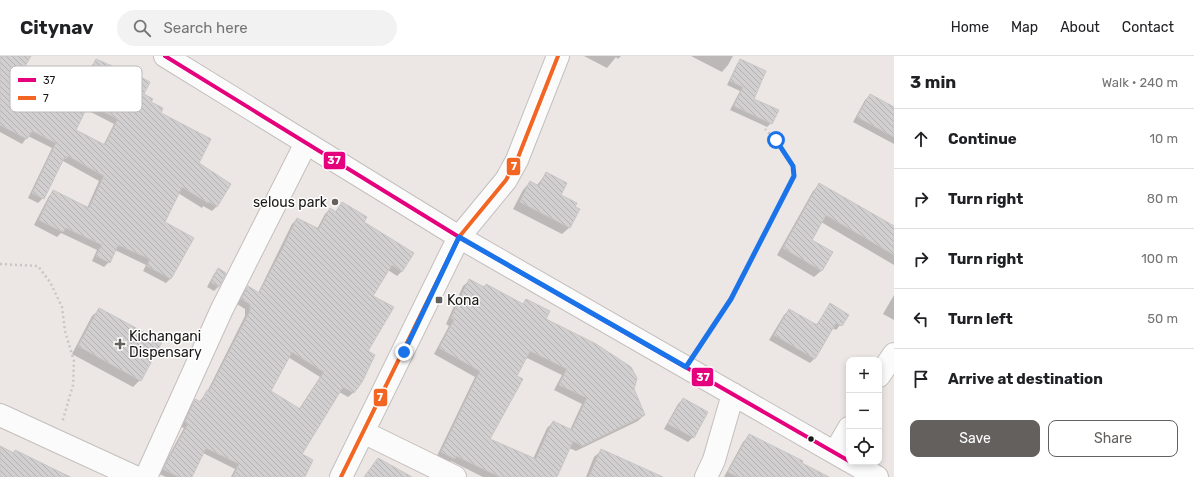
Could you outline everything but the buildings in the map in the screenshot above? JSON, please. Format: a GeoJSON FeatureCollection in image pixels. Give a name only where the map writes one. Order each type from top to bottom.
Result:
{"type":"FeatureCollection","features":[{"type":"Feature","properties":{"kind":"street"},"geometry":{"type":"LineString","coordinates":[[165,56],[459,237],[878,477]]}},
{"type":"Feature","properties":{"kind":"street"},"geometry":{"type":"LineString","coordinates":[[341,477],[459,237],[506,180],[518,160],[558,56]]}},
{"type":"Feature","properties":{"kind":"street"},"geometry":{"type":"LineString","coordinates":[[146,477],[222,308],[306,143]]}},
{"type":"Feature","properties":{"kind":"street"},"geometry":{"type":"LineString","coordinates":[[882,372],[894,354]]}},
{"type":"Feature","properties":{"kind":"street"},"geometry":{"type":"LineString","coordinates":[[706,477],[714,460],[733,394]]}},
{"type":"Feature","properties":{"kind":"street"},"geometry":{"type":"LineString","coordinates":[[0,415],[135,477]]}},
{"type":"Feature","properties":{"kind":"street"},"geometry":{"type":"LineString","coordinates":[[845,458],[849,429]]}},
{"type":"Feature","properties":{"kind":"street"},"geometry":{"type":"LineString","coordinates":[[363,432],[455,477]]}},
{"type":"Feature","properties":{"kind":"path"},"geometry":{"type":"LineString","coordinates":[[686,367],[731,299],[794,176],[793,166],[784,150],[765,129]]}},
{"type":"Feature","properties":{"kind":"path"},"geometry":{"type":"LineString","coordinates":[[0,264],[38,266],[50,282],[62,307],[64,331],[74,361],[73,385],[56,442]]}},
{"type":"Feature","properties":{"kind":"transit line","name":"37"},"geometry":{"type":"LineString","coordinates":[[165,56],[459,237],[846,459]]}},
{"type":"Feature","properties":{"kind":"transit line","name":"7"},"geometry":{"type":"LineString","coordinates":[[341,477],[459,237],[506,180],[517,160],[558,56]]}},
{"type":"Feature","properties":{"kind":"place","name":"selous park"},"geometry":{"type":"Point","coordinates":[335,202]}},
{"type":"Feature","properties":{"kind":"place","name":"Kona"},"geometry":{"type":"Point","coordinates":[439,300]}},
{"type":"Feature","properties":{"kind":"place","name":"Kichangani Dispensary"},"geometry":{"type":"Point","coordinates":[120,344]}},
{"type":"Feature","properties":{"kind":"route"},"geometry":{"type":"LineString","coordinates":[[404,352],[459,237],[686,367],[731,299],[794,176],[793,166],[784,150],[776,140]]}}]}
